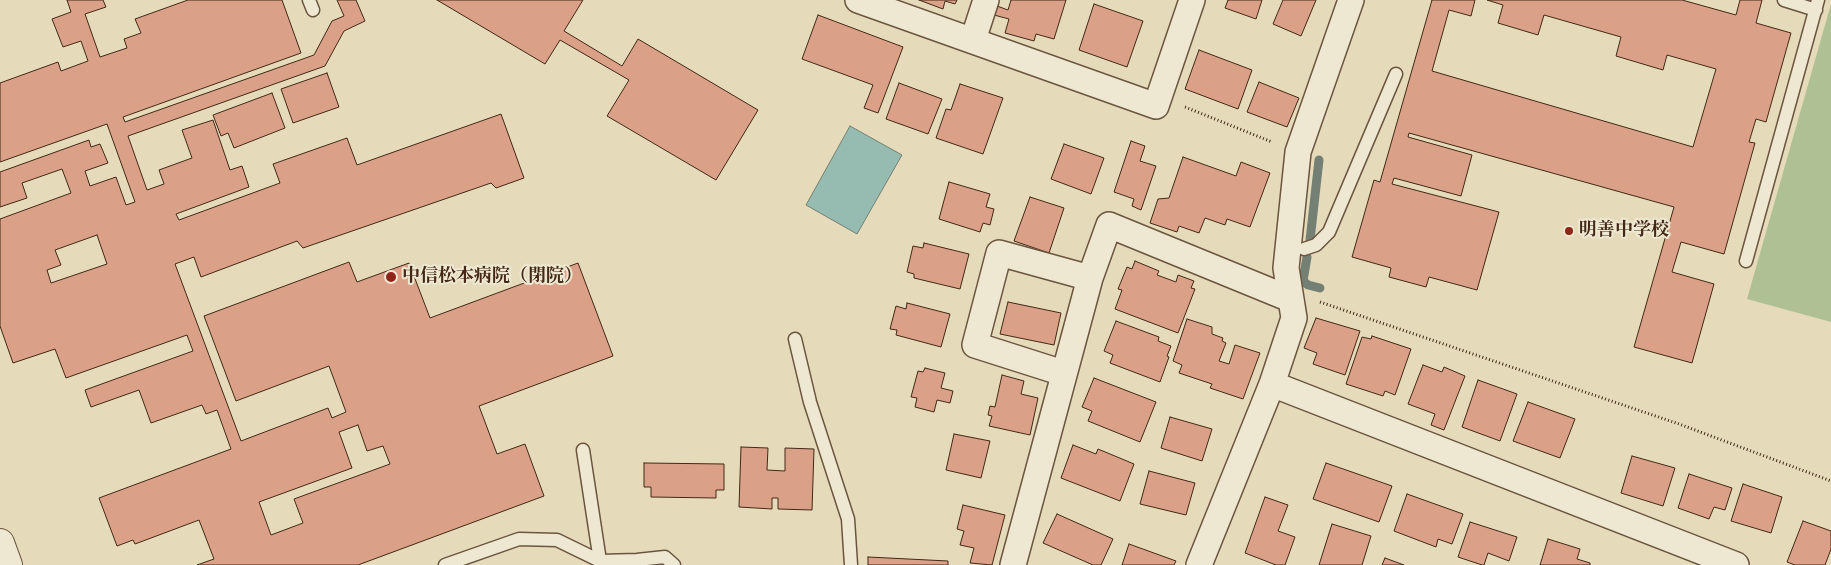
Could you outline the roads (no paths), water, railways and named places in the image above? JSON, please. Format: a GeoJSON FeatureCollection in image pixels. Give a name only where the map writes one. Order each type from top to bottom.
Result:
{"type":"FeatureCollection","features":[{"type":"Feature","properties":{"kind":"street"},"geometry":{"type":"LineString","coordinates":[[858,0],[1156,106],[1192,0]]}},
{"type":"Feature","properties":{"kind":"street"},"geometry":{"type":"LineString","coordinates":[[973,40],[986,0]]}},
{"type":"Feature","properties":{"kind":"street"},"geometry":{"type":"LineString","coordinates":[[1204,564],[1272,384],[1294,318],[1286,268],[1296,252],[1298,152],[1351,0]]}},
{"type":"Feature","properties":{"kind":"street"},"geometry":{"type":"LineString","coordinates":[[1013,565],[1090,278],[1109,225],[1289,295]]}},
{"type":"Feature","properties":{"kind":"street"},"geometry":{"type":"LineString","coordinates":[[1063,374],[975,346],[999,253],[1090,278]]}},
{"type":"Feature","properties":{"kind":"street"},"geometry":{"type":"LineString","coordinates":[[1272,384],[1736,565]]}},
{"type":"Feature","properties":{"kind":"street"},"geometry":{"type":"LineString","coordinates":[[0,543],[8,565]]}},
{"type":"Feature","properties":{"kind":"lane"},"geometry":{"type":"LineString","coordinates":[[1746,261],[1817,5],[1784,0]]}},
{"type":"Feature","properties":{"kind":"lane"},"geometry":{"type":"LineString","coordinates":[[1296,252],[1316,245],[1329,232],[1396,74]]}},
{"type":"Feature","properties":{"kind":"lane"},"geometry":{"type":"LineString","coordinates":[[795,339],[810,402],[848,519],[851,565]]}},
{"type":"Feature","properties":{"kind":"lane"},"geometry":{"type":"LineString","coordinates":[[583,450],[601,563]]}},
{"type":"Feature","properties":{"kind":"lane"},"geometry":{"type":"LineString","coordinates":[[445,565],[519,539],[557,540],[601,563],[665,557],[674,565]]}},
{"type":"Feature","properties":{"kind":"water"},"geometry":{"type":"Polygon","coordinates":[[[850,126],[902,155],[857,234],[806,205],[850,126]]]}},
{"type":"Feature","properties":{"kind":"waterway"},"geometry":{"type":"LineString","coordinates":[[1310,240],[1319,160]]}},
{"type":"Feature","properties":{"kind":"waterway"},"geometry":{"type":"LineString","coordinates":[[1307,257],[1303,281],[1308,285],[1320,288]]}},
{"type":"Feature","properties":{"kind":"place","name":"明善中学校"},"geometry":{"type":"Point","coordinates":[1569,231]}},
{"type":"Feature","properties":{"kind":"place","name":"中信松本病院（閉院）"},"geometry":{"type":"Point","coordinates":[391,277]}}]}
